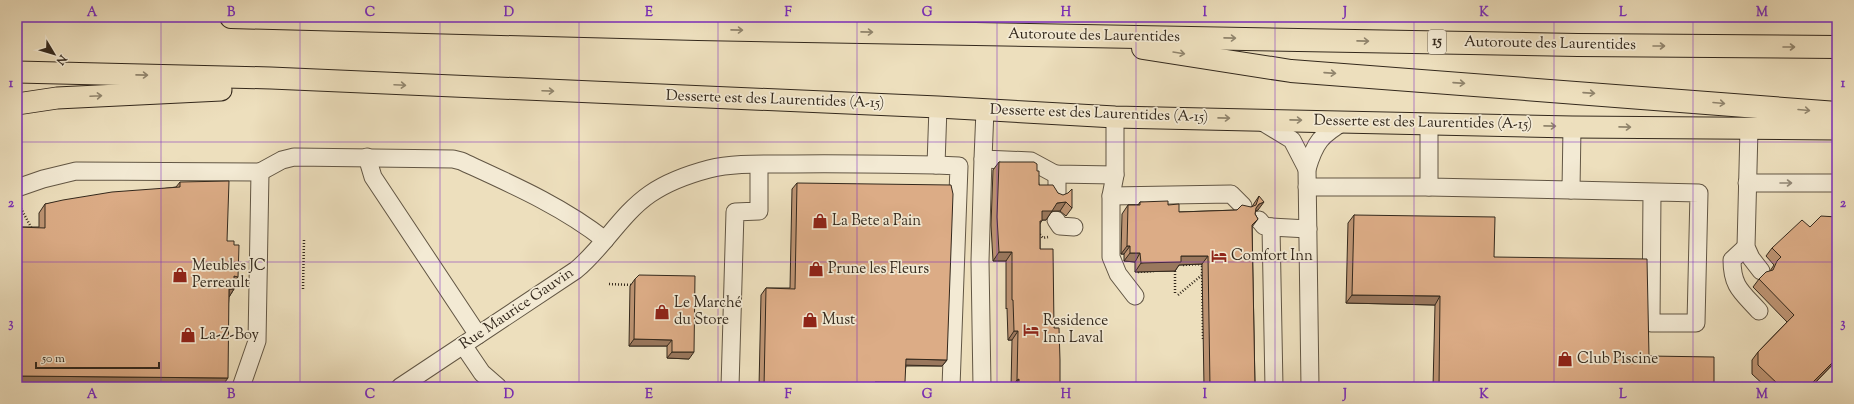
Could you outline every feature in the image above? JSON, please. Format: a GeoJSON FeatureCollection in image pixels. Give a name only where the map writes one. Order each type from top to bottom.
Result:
{"type":"FeatureCollection","features":[{"type":"Feature","properties":{"kind":"highway","name":"Autoroute des Laurentides"},"geometry":{"type":"LineString","coordinates":[[231,17],[698,29],[1578,46],[1837,47]]}},
{"type":"Feature","properties":{"kind":"highway"},"geometry":{"type":"LineString","coordinates":[[1071,36],[1291,71],[1837,113]]}},
{"type":"Feature","properties":{"kind":"main road"},"geometry":{"type":"LineString","coordinates":[[17,72],[271,78],[361,83]]}},
{"type":"Feature","properties":{"kind":"main road"},"geometry":{"type":"LineString","coordinates":[[17,104],[57,98],[361,83]]}},
{"type":"Feature","properties":{"kind":"main road","name":"Desserte est des Laurentides (A-15)"},"geometry":{"type":"LineString","coordinates":[[361,83],[938,107],[1115,116],[1572,126],[1837,129]]}},
{"type":"Feature","properties":{"kind":"street"},"geometry":{"type":"LineString","coordinates":[[655,17],[698,29]]}},
{"type":"Feature","properties":{"kind":"street"},"geometry":{"type":"LineString","coordinates":[[936,165],[938,107]]}},
{"type":"Feature","properties":{"kind":"street"},"geometry":{"type":"LineString","coordinates":[[982,387],[980,261],[985,110]]}},
{"type":"Feature","properties":{"kind":"street"},"geometry":{"type":"LineString","coordinates":[[1115,116],[1115,175],[1111,196],[1111,257],[1118,274],[1135,296]]}},
{"type":"Feature","properties":{"kind":"street"},"geometry":{"type":"LineString","coordinates":[[1257,119],[1292,140],[1307,169]]}},
{"type":"Feature","properties":{"kind":"street"},"geometry":{"type":"LineString","coordinates":[[1310,387],[1307,169],[1318,141],[1330,130],[1345,121]]}},
{"type":"Feature","properties":{"kind":"street"},"geometry":{"type":"LineString","coordinates":[[1429,123],[1429,187]]}},
{"type":"Feature","properties":{"kind":"street"},"geometry":{"type":"LineString","coordinates":[[1571,190],[1572,126]]}},
{"type":"Feature","properties":{"kind":"street"},"geometry":{"type":"LineString","coordinates":[[1749,129],[1746,247],[1751,258],[1761,270]]}},
{"type":"Feature","properties":{"kind":"street"},"geometry":{"type":"LineString","coordinates":[[368,157],[369,166],[373,177],[478,335]]}},
{"type":"Feature","properties":{"kind":"street"},"geometry":{"type":"LineString","coordinates":[[17,188],[43,179],[76,171],[260,172],[288,158],[445,158],[461,161],[568,214],[605,240]]}},
{"type":"Feature","properties":{"kind":"street"},"geometry":{"type":"LineString","coordinates":[[983,159],[1031,161],[1052,173],[1057,174],[1115,175]]}},
{"type":"Feature","properties":{"kind":"street"},"geometry":{"type":"LineString","coordinates":[[730,387],[735,212],[759,211],[759,165]]}},
{"type":"Feature","properties":{"kind":"street","name":"Rue Maurice Gauvin"},"geometry":{"type":"LineString","coordinates":[[400,387],[576,270],[592,256],[623,219],[651,193],[691,176],[709,169],[759,165],[936,165],[959,166],[951,387]]}},
{"type":"Feature","properties":{"kind":"street"},"geometry":{"type":"LineString","coordinates":[[241,387],[257,341],[260,172]]}},
{"type":"Feature","properties":{"kind":"street"},"geometry":{"type":"LineString","coordinates":[[1057,174],[1057,193]]}},
{"type":"Feature","properties":{"kind":"street"},"geometry":{"type":"LineString","coordinates":[[1747,183],[1837,184]]}},
{"type":"Feature","properties":{"kind":"street"},"geometry":{"type":"LineString","coordinates":[[1307,186],[1429,187],[1699,193],[1696,323],[1651,323],[1652,192]]}},
{"type":"Feature","properties":{"kind":"street"},"geometry":{"type":"LineString","coordinates":[[1111,196],[1231,194],[1243,206]]}},
{"type":"Feature","properties":{"kind":"street"},"geometry":{"type":"LineString","coordinates":[[1056,220],[1060,226],[1074,227]]}},
{"type":"Feature","properties":{"kind":"street"},"geometry":{"type":"LineString","coordinates":[[1274,387],[1265,223],[1308,228]]}},
{"type":"Feature","properties":{"kind":"street"},"geometry":{"type":"LineString","coordinates":[[1746,247],[1732,260],[1732,274],[1736,284],[1759,311]]}},
{"type":"Feature","properties":{"kind":"street"},"geometry":{"type":"LineString","coordinates":[[463,345],[483,380],[498,387]]}},
{"type":"Feature","properties":{"kind":"path"},"geometry":{"type":"LineString","coordinates":[[17,202],[36,236]]}},
{"type":"Feature","properties":{"kind":"path"},"geometry":{"type":"LineString","coordinates":[[303,289],[304,240]]}},
{"type":"Feature","properties":{"kind":"path"},"geometry":{"type":"LineString","coordinates":[[1182,265],[1202,264],[1204,347]]}},
{"type":"Feature","properties":{"kind":"path"},"geometry":{"type":"LineString","coordinates":[[1175,265],[1177,295],[1202,275]]}},
{"type":"Feature","properties":{"kind":"path"},"geometry":{"type":"LineString","coordinates":[[1135,272],[1159,271]]}},
{"type":"Feature","properties":{"kind":"path"},"geometry":{"type":"LineString","coordinates":[[1167,271],[1175,271]]}},
{"type":"Feature","properties":{"kind":"path"},"geometry":{"type":"LineString","coordinates":[[609,284],[632,285]]}},
{"type":"Feature","properties":{"kind":"building"},"geometry":{"type":"Polygon","coordinates":[[[999,162],[1034,162],[1037,164],[1037,171],[1039,171],[1039,185],[1053,185],[1058,193],[1063,195],[1072,189],[1072,208],[1066,202],[1057,203],[1052,211],[1042,211],[1042,221],[1040,221],[1040,249],[1053,249],[1054,328],[1059,328],[1060,387],[1019,387],[1019,379],[1017,380],[1018,331],[1014,331],[1012,300],[1012,252],[999,252],[997,217],[999,162]]]}},
{"type":"Feature","properties":{"kind":"building"},"geometry":{"type":"Polygon","coordinates":[[[229,181],[227,241],[234,241],[234,245],[239,245],[238,277],[234,276],[234,289],[229,289],[228,378],[17,376],[17,227],[45,228],[45,204],[63,200],[112,192],[180,187],[180,182],[229,181]]]}},
{"type":"Feature","properties":{"kind":"building"},"geometry":{"type":"Polygon","coordinates":[[[797,183],[951,185],[953,194],[947,360],[906,359],[905,382],[875,382],[875,387],[764,387],[766,288],[795,289],[797,183]]]}},
{"type":"Feature","properties":{"kind":"building"},"geometry":{"type":"Polygon","coordinates":[[[1259,196],[1264,202],[1259,204],[1256,208],[1255,214],[1258,219],[1252,225],[1255,387],[1210,387],[1208,256],[1181,256],[1181,262],[1141,263],[1140,253],[1130,253],[1130,246],[1127,246],[1128,205],[1140,205],[1140,202],[1168,201],[1168,205],[1179,204],[1179,212],[1237,210],[1242,205],[1251,207],[1256,205],[1259,196]]]}},
{"type":"Feature","properties":{"kind":"building"},"geometry":{"type":"Polygon","coordinates":[[[1354,215],[1495,217],[1494,257],[1647,259],[1649,356],[1714,357],[1714,387],[1439,387],[1440,296],[1352,295],[1354,215]]]}},
{"type":"Feature","properties":{"kind":"building"},"geometry":{"type":"Polygon","coordinates":[[[1821,216],[1837,217],[1837,358],[1808,387],[1781,387],[1758,365],[1758,352],[1794,315],[1759,279],[1766,272],[1773,270],[1777,261],[1781,257],[1772,248],[1802,220],[1810,227],[1821,216]]]}},
{"type":"Feature","properties":{"kind":"building"},"geometry":{"type":"Polygon","coordinates":[[[639,275],[695,276],[694,352],[672,352],[672,340],[634,339],[635,279],[639,275]]]}},
{"type":"Feature","properties":{"kind":"place","name":"La Bete a Pain"},"geometry":{"type":"Point","coordinates":[820,221]}},
{"type":"Feature","properties":{"kind":"place","name":"Comfort Inn"},"geometry":{"type":"Point","coordinates":[1219,256]}},
{"type":"Feature","properties":{"kind":"place","name":"Prune les Fleurs"},"geometry":{"type":"Point","coordinates":[816,269]}},
{"type":"Feature","properties":{"kind":"place","name":"Meubles JC Perreault"},"geometry":{"type":"Point","coordinates":[180,275]}},
{"type":"Feature","properties":{"kind":"place","name":"Le Marché du Store"},"geometry":{"type":"Point","coordinates":[662,312]}},
{"type":"Feature","properties":{"kind":"place","name":"Must"},"geometry":{"type":"Point","coordinates":[810,320]}},
{"type":"Feature","properties":{"kind":"place","name":"Residence Inn Laval"},"geometry":{"type":"Point","coordinates":[1031,330]}},
{"type":"Feature","properties":{"kind":"place","name":"La-Z-Boy"},"geometry":{"type":"Point","coordinates":[188,335]}},
{"type":"Feature","properties":{"kind":"place","name":"Club Piscine"},"geometry":{"type":"Point","coordinates":[1565,359]}}]}
